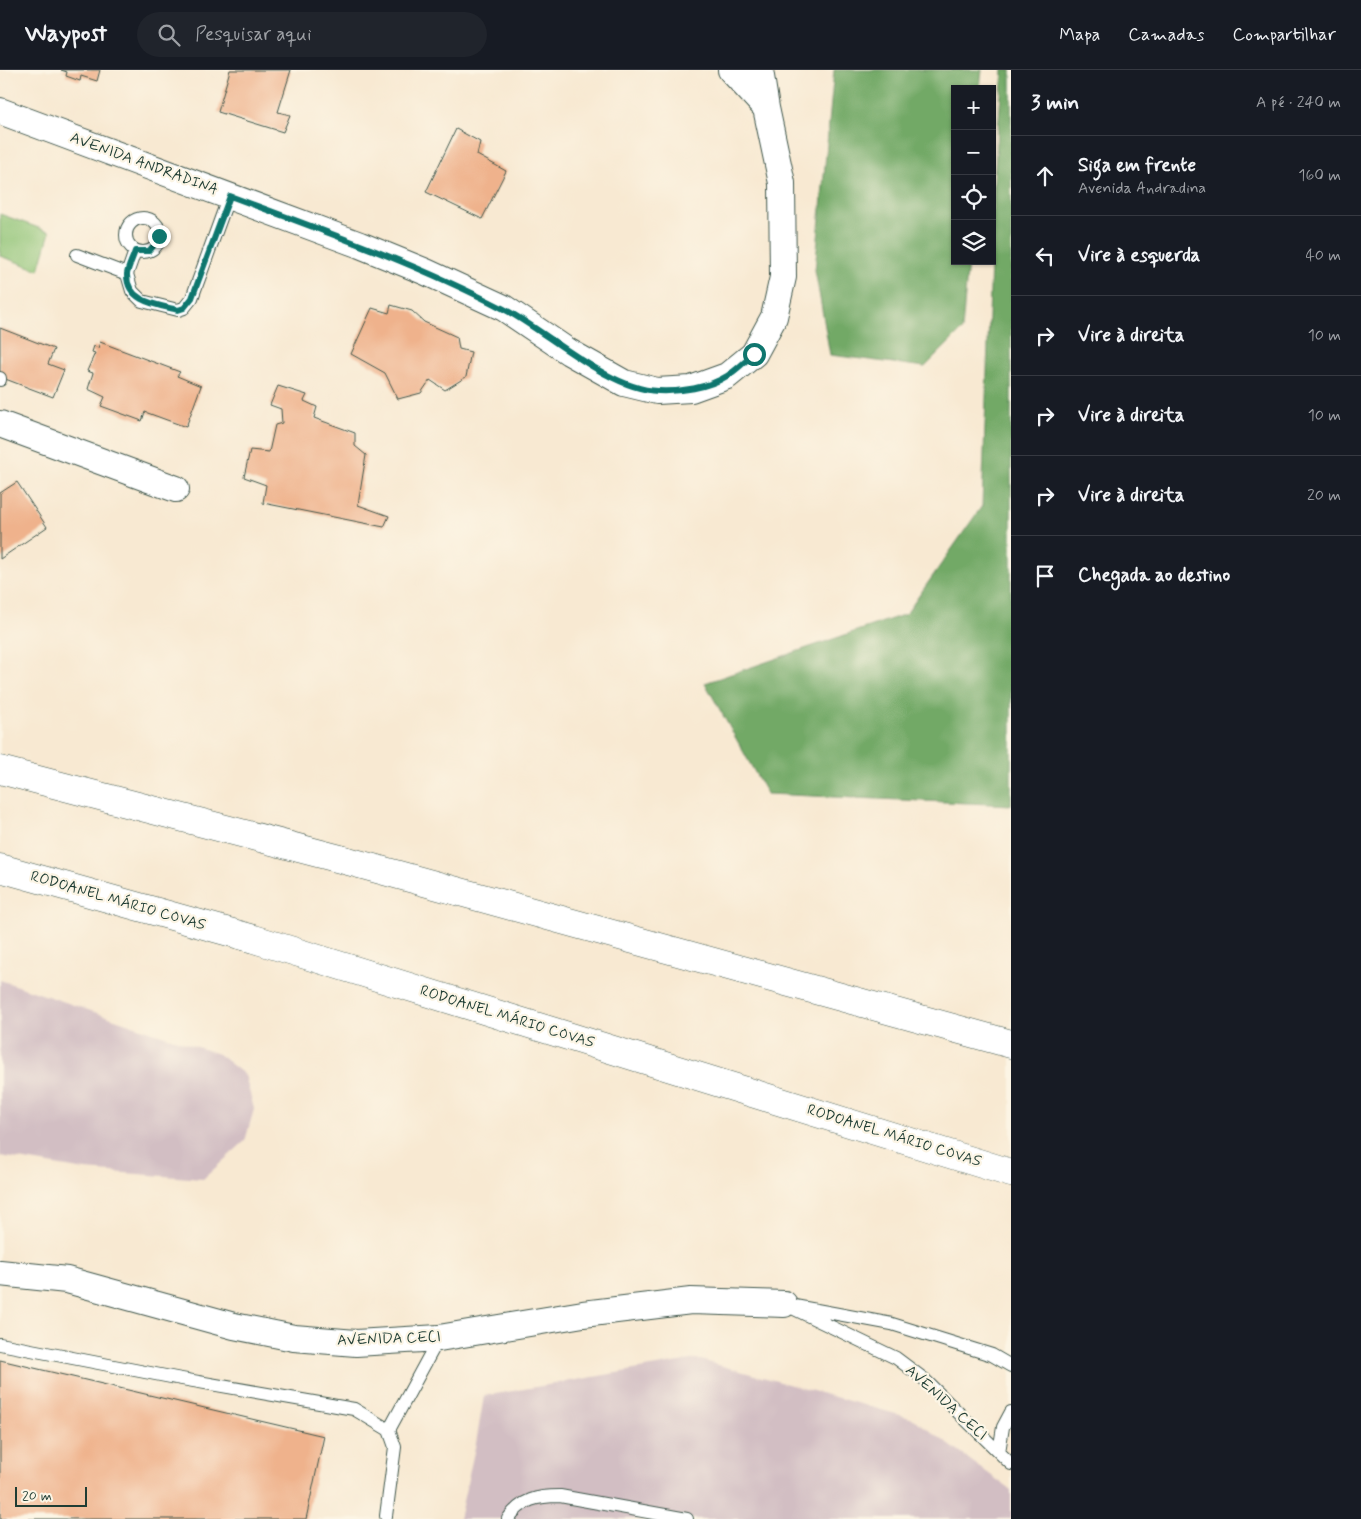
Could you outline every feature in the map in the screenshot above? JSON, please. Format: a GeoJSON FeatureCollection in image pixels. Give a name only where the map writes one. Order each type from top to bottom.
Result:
{"type":"FeatureCollection","features":[{"type":"Feature","properties":{"kind":"highway"},"geometry":{"type":"LineString","coordinates":[[0,770],[348,861],[1011,1044]]}},
{"type":"Feature","properties":{"kind":"highway","name":"RODOANEL MÁRIO COVAS"},"geometry":{"type":"LineString","coordinates":[[0,868],[254,939],[1011,1173]]}},
{"type":"Feature","properties":{"kind":"street"},"geometry":{"type":"LineString","coordinates":[[731,70],[766,108]]}},
{"type":"Feature","properties":{"kind":"street","name":"AVENIDA ANDRADINA"},"geometry":{"type":"LineString","coordinates":[[0,111],[360,245],[504,308],[569,352],[624,383],[657,391],[691,389],[727,376],[754,354],[774,317],[783,277],[782,183],[760,70]]}},
{"type":"Feature","properties":{"kind":"street"},"geometry":{"type":"LineString","coordinates":[[0,424],[176,489]]}},
{"type":"Feature","properties":{"kind":"street","name":"AVENIDA CECI"},"geometry":{"type":"LineString","coordinates":[[0,1273],[67,1280],[234,1326],[294,1338],[356,1342],[439,1338],[583,1314],[691,1301],[784,1304]]}},
{"type":"Feature","properties":{"kind":"lane"},"geometry":{"type":"LineString","coordinates":[[135,251],[127,274],[132,290],[142,301],[178,310],[184,308],[192,298],[230,196]]}},
{"type":"Feature","properties":{"kind":"lane"},"geometry":{"type":"LineString","coordinates":[[77,255],[127,274]]}},
{"type":"Feature","properties":{"kind":"lane","name":"AVENIDA CECI"},"geometry":{"type":"LineString","coordinates":[[784,1304],[892,1324],[992,1355],[1011,1366]]}},
{"type":"Feature","properties":{"kind":"lane","name":"AVENIDA CECI"},"geometry":{"type":"LineString","coordinates":[[784,1304],[896,1358],[924,1379],[1011,1464]]}},
{"type":"Feature","properties":{"kind":"lane"},"geometry":{"type":"LineString","coordinates":[[389,1430],[439,1338]]}},
{"type":"Feature","properties":{"kind":"lane"},"geometry":{"type":"LineString","coordinates":[[0,1344],[176,1378],[354,1409],[389,1430],[395,1448],[386,1516]]}},
{"type":"Feature","properties":{"kind":"lane","name":"AVENIDA CECI"},"geometry":{"type":"LineString","coordinates":[[999,1452],[1003,1427],[1011,1412]]}},
{"type":"Feature","properties":{"kind":"lane"},"geometry":{"type":"LineString","coordinates":[[508,1519],[523,1502],[540,1496],[560,1496],[687,1519]]}},
{"type":"Feature","properties":{"kind":"shaded area"},"geometry":{"type":"Polygon","coordinates":[[[0,980],[218,1054],[245,1075],[254,1109],[245,1141],[203,1179],[85,1170],[0,1156],[0,980]]]}},
{"type":"Feature","properties":{"kind":"shaded area"},"geometry":{"type":"Polygon","coordinates":[[[697,1359],[914,1419],[1011,1490],[1011,1519],[459,1519],[476,1443],[484,1396],[697,1359]]]}},
{"type":"Feature","properties":{"kind":"green space"},"geometry":{"type":"Polygon","coordinates":[[[834,70],[982,70],[980,85],[951,85],[951,265],[968,265],[962,330],[925,367],[830,355],[815,270],[834,70]]]}},
{"type":"Feature","properties":{"kind":"green space"},"geometry":{"type":"Polygon","coordinates":[[[1003,70],[1011,70],[1011,805],[767,794],[705,683],[906,614],[982,506],[991,265],[996,265],[996,156],[1003,70]]]}},
{"type":"Feature","properties":{"kind":"green space"},"geometry":{"type":"Polygon","coordinates":[[[0,214],[50,232],[39,270],[0,256],[0,214]]]}},
{"type":"Feature","properties":{"kind":"building"},"geometry":{"type":"Polygon","coordinates":[[[61,70],[100,70],[97,81],[81,76],[80,81],[66,76],[67,72],[61,70]]]}},
{"type":"Feature","properties":{"kind":"building"},"geometry":{"type":"Polygon","coordinates":[[[230,70],[291,70],[278,112],[290,115],[283,132],[218,112],[230,70]]]}},
{"type":"Feature","properties":{"kind":"building"},"geometry":{"type":"Polygon","coordinates":[[[456,129],[480,142],[477,155],[506,171],[482,219],[426,192],[456,129]]]}},
{"type":"Feature","properties":{"kind":"building"},"geometry":{"type":"Polygon","coordinates":[[[391,305],[412,311],[424,322],[457,337],[459,349],[471,352],[466,377],[445,390],[430,380],[421,393],[398,399],[385,373],[351,354],[372,308],[389,313],[391,305]]]}},
{"type":"Feature","properties":{"kind":"building"},"geometry":{"type":"Polygon","coordinates":[[[0,328],[54,349],[48,364],[64,370],[53,397],[0,377],[0,328]]]}},
{"type":"Feature","properties":{"kind":"building"},"geometry":{"type":"Polygon","coordinates":[[[100,342],[180,372],[177,376],[201,386],[186,427],[145,412],[142,421],[101,406],[105,397],[88,389],[93,373],[87,371],[95,353],[92,352],[94,346],[98,348],[100,342]]]}},
{"type":"Feature","properties":{"kind":"building"},"geometry":{"type":"Polygon","coordinates":[[[278,386],[307,395],[304,401],[317,407],[314,418],[355,433],[355,446],[366,455],[358,505],[389,516],[384,527],[263,503],[266,485],[244,477],[250,450],[269,452],[275,425],[282,423],[281,409],[270,405],[278,386]]]}},
{"type":"Feature","properties":{"kind":"building"},"geometry":{"type":"Polygon","coordinates":[[[17,482],[47,527],[0,559],[0,493],[17,482]]]}},
{"type":"Feature","properties":{"kind":"building"},"geometry":{"type":"Polygon","coordinates":[[[0,1360],[324,1436],[306,1519],[0,1519],[0,1360]]]}},
{"type":"Feature","properties":{"kind":"route"},"geometry":{"type":"LineString","coordinates":[[159,236],[153,248],[149,251],[135,251],[127,274],[132,290],[142,301],[178,310],[189,304],[192,298],[230,196],[360,245],[426,272],[504,308],[569,352],[624,383],[657,391],[691,389],[727,376],[754,354]]}}]}
